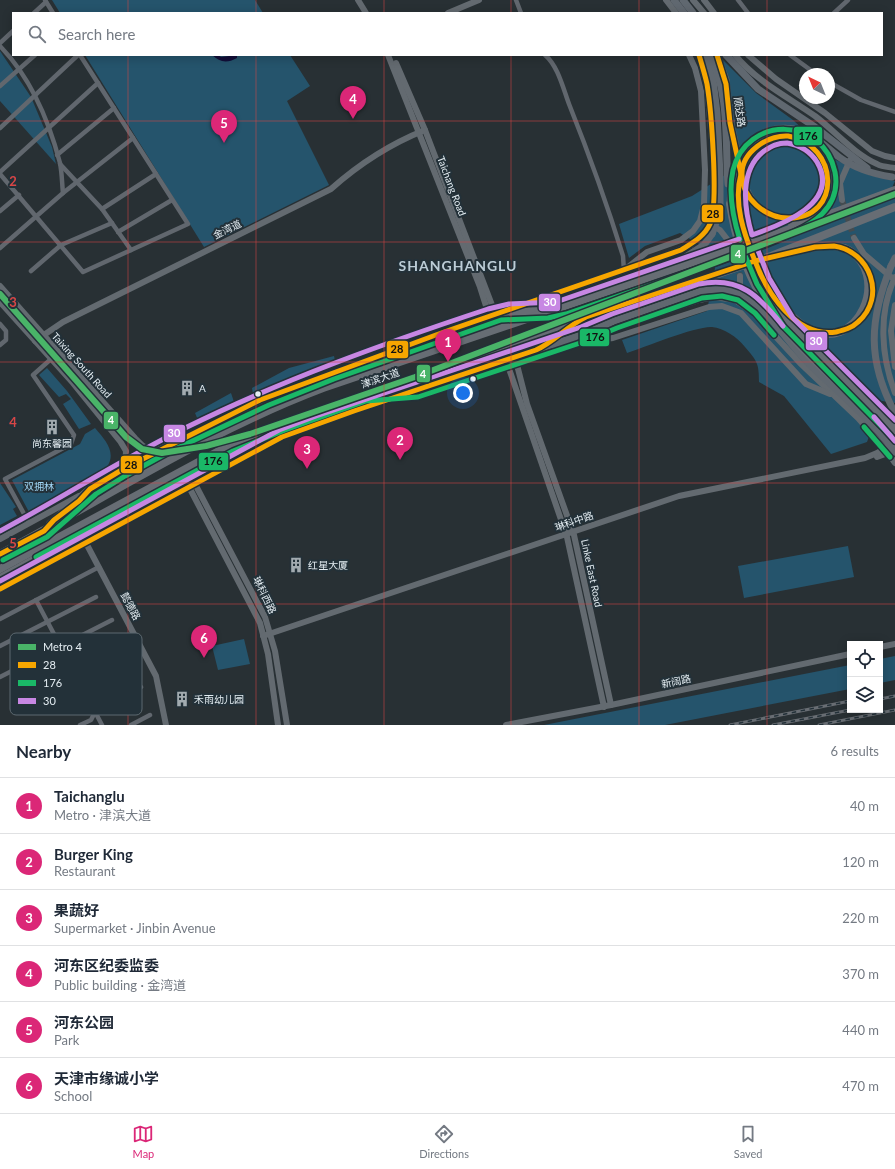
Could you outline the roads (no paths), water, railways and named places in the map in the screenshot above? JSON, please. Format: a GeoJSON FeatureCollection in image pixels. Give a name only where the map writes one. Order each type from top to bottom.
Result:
{"type":"FeatureCollection","features":[{"type":"Feature","properties":{"kind":"highway"},"geometry":{"type":"LineString","coordinates":[[768,237],[810,215],[821,204],[827,193],[829,178],[824,159],[813,147],[800,139],[775,136],[766,140],[749,153],[742,164],[738,197],[746,236],[757,267],[775,304],[788,322],[880,413],[895,430]]}},
{"type":"Feature","properties":{"kind":"highway"},"geometry":{"type":"LineString","coordinates":[[0,554],[165,462],[280,404],[323,388],[768,237],[895,190]]}},
{"type":"Feature","properties":{"kind":"highway"},"geometry":{"type":"LineString","coordinates":[[730,204],[740,251],[756,286],[768,306],[798,343],[862,404],[894,444]]}},
{"type":"Feature","properties":{"kind":"highway"},"geometry":{"type":"LineString","coordinates":[[772,256],[895,207]]}},
{"type":"Feature","properties":{"kind":"highway"},"geometry":{"type":"LineString","coordinates":[[757,267],[790,314],[805,327],[817,331],[834,332],[849,329],[862,319],[869,306],[873,292],[871,276],[865,264],[855,254],[843,248],[819,247],[772,256]]}},
{"type":"Feature","properties":{"kind":"highway","name":"津滨大道"},"geometry":{"type":"LineString","coordinates":[[282,423],[577,321],[772,256]]}},
{"type":"Feature","properties":{"kind":"highway"},"geometry":{"type":"LineString","coordinates":[[503,312],[552,310]]}},
{"type":"Feature","properties":{"kind":"highway"},"geometry":{"type":"LineString","coordinates":[[540,348],[577,321]]}},
{"type":"Feature","properties":{"kind":"highway"},"geometry":{"type":"LineString","coordinates":[[365,394],[416,390]]}},
{"type":"Feature","properties":{"kind":"highway"},"geometry":{"type":"LineString","coordinates":[[0,578],[235,451],[282,423]]}},
{"type":"Feature","properties":{"kind":"highway"},"geometry":{"type":"LineString","coordinates":[[0,569],[230,445],[282,423]]}},
{"type":"Feature","properties":{"kind":"highway"},"geometry":{"type":"LineString","coordinates":[[44,530],[54,520],[79,501],[90,489]]}},
{"type":"Feature","properties":{"kind":"main road"},"geometry":{"type":"LineString","coordinates":[[674,0],[683,12]]}},
{"type":"Feature","properties":{"kind":"main road"},"geometry":{"type":"LineString","coordinates":[[683,0],[692,12]]}},
{"type":"Feature","properties":{"kind":"main road"},"geometry":{"type":"LineString","coordinates":[[661,273],[704,245],[712,234],[720,211],[717,113],[713,80],[706,56]]}},
{"type":"Feature","properties":{"kind":"main road","name":"顺达路"},"geometry":{"type":"LineString","coordinates":[[709,56],[715,68],[723,100],[730,204]]}},
{"type":"Feature","properties":{"kind":"main road","name":"顺达路"},"geometry":{"type":"LineString","coordinates":[[717,56],[726,80],[731,124],[743,183],[748,195],[755,205],[767,214],[780,218],[795,218],[810,215]]}},
{"type":"Feature","properties":{"kind":"main road"},"geometry":{"type":"LineString","coordinates":[[727,56],[745,77],[763,92],[815,127],[859,162],[876,172],[894,177]]}},
{"type":"Feature","properties":{"kind":"main road"},"geometry":{"type":"LineString","coordinates":[[730,204],[732,176],[740,153],[751,140],[761,134],[783,128],[801,131],[852,165],[873,174],[894,177]]}},
{"type":"Feature","properties":{"kind":"main road"},"geometry":{"type":"LineString","coordinates":[[895,258],[879,295],[874,332],[875,354],[880,380],[895,413]]}},
{"type":"Feature","properties":{"kind":"main road"},"geometry":{"type":"LineString","coordinates":[[416,390],[584,334],[614,321],[701,291],[712,289],[732,291],[754,303],[810,365],[860,412],[889,451]]}},
{"type":"Feature","properties":{"kind":"street"},"geometry":{"type":"LineString","coordinates":[[358,0],[365,12]]}},
{"type":"Feature","properties":{"kind":"street"},"geometry":{"type":"LineString","coordinates":[[363,0],[369,12]]}},
{"type":"Feature","properties":{"kind":"street"},"geometry":{"type":"LineString","coordinates":[[450,12],[479,0]]}},
{"type":"Feature","properties":{"kind":"street"},"geometry":{"type":"LineString","coordinates":[[516,0],[521,12]]}},
{"type":"Feature","properties":{"kind":"street"},"geometry":{"type":"LineString","coordinates":[[666,0],[675,12]]}},
{"type":"Feature","properties":{"kind":"street"},"geometry":{"type":"LineString","coordinates":[[693,0],[703,12]]}},
{"type":"Feature","properties":{"kind":"street"},"geometry":{"type":"LineString","coordinates":[[704,0],[713,12]]}},
{"type":"Feature","properties":{"kind":"street"},"geometry":{"type":"LineString","coordinates":[[738,0],[747,12]]}},
{"type":"Feature","properties":{"kind":"street"},"geometry":{"type":"LineString","coordinates":[[835,12],[848,0]]}},
{"type":"Feature","properties":{"kind":"street"},"geometry":{"type":"LineString","coordinates":[[35,12],[46,1],[52,12]]}},
{"type":"Feature","properties":{"kind":"street"},"geometry":{"type":"LineString","coordinates":[[0,43],[12,32]]}},
{"type":"Feature","properties":{"kind":"street"},"geometry":{"type":"LineString","coordinates":[[0,46],[19,70],[35,95],[48,127],[60,164],[63,194]]}},
{"type":"Feature","properties":{"kind":"street"},"geometry":{"type":"LineString","coordinates":[[0,86],[34,56]]}},
{"type":"Feature","properties":{"kind":"street"},"geometry":{"type":"LineString","coordinates":[[0,128],[78,56]]}},
{"type":"Feature","properties":{"kind":"street"},"geometry":{"type":"LineString","coordinates":[[80,56],[98,83],[188,224],[83,272],[37,215],[0,173],[48,127],[98,83]]}},
{"type":"Feature","properties":{"kind":"street","name":"Taichang Road"},"geometry":{"type":"LineString","coordinates":[[388,56],[422,131],[486,305],[486,313],[477,321]]}},
{"type":"Feature","properties":{"kind":"street","name":"Taichang Road"},"geometry":{"type":"LineString","coordinates":[[392,56],[492,305],[497,311],[503,312]]}},
{"type":"Feature","properties":{"kind":"street"},"geometry":{"type":"LineString","coordinates":[[546,56],[549,58],[560,80],[595,168],[623,256],[624,270]]}},
{"type":"Feature","properties":{"kind":"street"},"geometry":{"type":"LineString","coordinates":[[624,270],[647,252],[681,240],[693,231],[700,221],[704,205],[705,170],[701,91],[695,68],[689,56]]}},
{"type":"Feature","properties":{"kind":"street"},"geometry":{"type":"LineString","coordinates":[[0,539],[154,452],[277,393],[356,363],[681,250],[691,245],[705,232],[710,224],[714,209],[713,152],[706,78],[699,56]]}},
{"type":"Feature","properties":{"kind":"street"},"geometry":{"type":"LineString","coordinates":[[749,56],[776,80],[825,112],[872,151],[895,158]]}},
{"type":"Feature","properties":{"kind":"street"},"geometry":{"type":"LineString","coordinates":[[791,56],[808,68]]}},
{"type":"Feature","properties":{"kind":"street"},"geometry":{"type":"LineString","coordinates":[[706,78],[737,57],[768,84],[813,115],[855,150],[879,165],[895,168]]}},
{"type":"Feature","properties":{"kind":"street"},"geometry":{"type":"LineString","coordinates":[[835,85],[862,100],[895,112]]}},
{"type":"Feature","properties":{"kind":"street"},"geometry":{"type":"LineString","coordinates":[[57,155],[114,108]]}},
{"type":"Feature","properties":{"kind":"street","name":"金湾道"},"geometry":{"type":"LineString","coordinates":[[35,341],[63,322],[332,189],[348,174],[369,159],[422,131]]}},
{"type":"Feature","properties":{"kind":"street"},"geometry":{"type":"LineString","coordinates":[[0,248],[37,215],[133,138]]}},
{"type":"Feature","properties":{"kind":"street"},"geometry":{"type":"LineString","coordinates":[[842,200],[840,183],[844,169],[855,150]]}},
{"type":"Feature","properties":{"kind":"street"},"geometry":{"type":"LineString","coordinates":[[60,164],[102,209],[131,250]]}},
{"type":"Feature","properties":{"kind":"street"},"geometry":{"type":"LineString","coordinates":[[102,209],[156,174]]}},
{"type":"Feature","properties":{"kind":"street"},"geometry":{"type":"LineString","coordinates":[[0,211],[19,195]]}},
{"type":"Feature","properties":{"kind":"street"},"geometry":{"type":"LineString","coordinates":[[118,232],[172,200]]}},
{"type":"Feature","properties":{"kind":"street"},"geometry":{"type":"LineString","coordinates":[[31,271],[61,245],[112,223]]}},
{"type":"Feature","properties":{"kind":"street"},"geometry":{"type":"LineString","coordinates":[[710,224],[720,230],[726,239]]}},
{"type":"Feature","properties":{"kind":"street"},"geometry":{"type":"LineString","coordinates":[[854,238],[864,254],[894,278],[886,306],[883,327],[886,362],[895,393]]}},
{"type":"Feature","properties":{"kind":"street"},"geometry":{"type":"LineString","coordinates":[[735,300],[740,285],[740,276]]}},
{"type":"Feature","properties":{"kind":"street","name":"Taixing South Road"},"geometry":{"type":"LineString","coordinates":[[0,286],[135,438],[143,446],[154,452]]}},
{"type":"Feature","properties":{"kind":"street"},"geometry":{"type":"LineString","coordinates":[[584,334],[614,328],[699,300],[714,297],[735,300],[754,312],[800,363],[889,451],[895,463]]}},
{"type":"Feature","properties":{"kind":"street","name":"Taixing South Road"},"geometry":{"type":"LineString","coordinates":[[0,302],[51,359],[120,441],[126,451],[125,468]]}},
{"type":"Feature","properties":{"kind":"street"},"geometry":{"type":"LineString","coordinates":[[895,305],[891,331],[895,367]]}},
{"type":"Feature","properties":{"kind":"street"},"geometry":{"type":"LineString","coordinates":[[540,348],[613,338],[709,307],[722,306],[741,313],[806,384],[833,395]]}},
{"type":"Feature","properties":{"kind":"street"},"geometry":{"type":"LineString","coordinates":[[0,324],[6,331],[6,340],[0,346]]}},
{"type":"Feature","properties":{"kind":"street","name":"Linke East Road"},"geometry":{"type":"LineString","coordinates":[[515,357],[527,404],[570,535],[611,706]]}},
{"type":"Feature","properties":{"kind":"street"},"geometry":{"type":"LineString","coordinates":[[29,523],[5,479],[71,444],[74,435],[33,375],[51,359]]}},
{"type":"Feature","properties":{"kind":"street","name":"Linke East Road"},"geometry":{"type":"LineString","coordinates":[[506,360],[570,535],[604,707]]}},
{"type":"Feature","properties":{"kind":"street"},"geometry":{"type":"LineString","coordinates":[[0,589],[282,437],[318,423],[416,390]]}},
{"type":"Feature","properties":{"kind":"street"},"geometry":{"type":"LineString","coordinates":[[874,436],[881,441],[894,444]]}},
{"type":"Feature","properties":{"kind":"street","name":"琳科中路"},"geometry":{"type":"LineString","coordinates":[[264,638],[681,498],[868,459],[889,451],[894,444]]}},
{"type":"Feature","properties":{"kind":"street","name":"琳科西路"},"geometry":{"type":"LineString","coordinates":[[195,484],[265,616],[275,651],[287,725]]}},
{"type":"Feature","properties":{"kind":"street","name":"琳科西路"},"geometry":{"type":"LineString","coordinates":[[189,487],[253,609],[264,638],[278,725]]}},
{"type":"Feature","properties":{"kind":"street","name":"懿德路"},"geometry":{"type":"LineString","coordinates":[[86,543],[134,633]]}},
{"type":"Feature","properties":{"kind":"street"},"geometry":{"type":"LineString","coordinates":[[0,619],[99,567]]}},
{"type":"Feature","properties":{"kind":"street"},"geometry":{"type":"LineString","coordinates":[[26,633],[96,597]]}},
{"type":"Feature","properties":{"kind":"street"},"geometry":{"type":"LineString","coordinates":[[36,600],[54,633]]}},
{"type":"Feature","properties":{"kind":"street"},"geometry":{"type":"LineString","coordinates":[[86,633],[112,620]]}},
{"type":"Feature","properties":{"kind":"street"},"geometry":{"type":"LineString","coordinates":[[0,646],[10,641]]}},
{"type":"Feature","properties":{"kind":"street"},"geometry":{"type":"LineString","coordinates":[[883,646],[895,644]]}},
{"type":"Feature","properties":{"kind":"street","name":"懿德路"},"geometry":{"type":"LineString","coordinates":[[142,649],[156,676],[166,725]]}},
{"type":"Feature","properties":{"kind":"street","name":"新阔路"},"geometry":{"type":"LineString","coordinates":[[506,725],[611,706],[847,655]]}},
{"type":"Feature","properties":{"kind":"street"},"geometry":{"type":"LineString","coordinates":[[0,677],[10,672]]}},
{"type":"Feature","properties":{"kind":"street"},"geometry":{"type":"LineString","coordinates":[[80,725],[90,720],[94,715]]}},
{"type":"Feature","properties":{"kind":"street"},"geometry":{"type":"LineString","coordinates":[[97,715],[102,725]]}},
{"type":"Feature","properties":{"kind":"street"},"geometry":{"type":"LineString","coordinates":[[131,725],[150,715]]}},
{"type":"Feature","properties":{"kind":"tunnel"},"geometry":{"type":"LineString","coordinates":[[842,200],[854,238]]}},
{"type":"Feature","properties":{"kind":"tunnel"},"geometry":{"type":"LineString","coordinates":[[727,239],[740,276]]}},
{"type":"Feature","properties":{"kind":"railway"},"geometry":{"type":"LineString","coordinates":[[883,698],[895,696]]}},
{"type":"Feature","properties":{"kind":"railway"},"geometry":{"type":"LineString","coordinates":[[730,725],[847,702]]}},
{"type":"Feature","properties":{"kind":"railway"},"geometry":{"type":"LineString","coordinates":[[819,725],[895,710]]}},
{"type":"Feature","properties":{"kind":"railway"},"geometry":{"type":"LineString","coordinates":[[773,725],[847,711]]}},
{"type":"Feature","properties":{"kind":"metro line","name":"4"},"geometry":{"type":"LineString","coordinates":[[0,294],[126,437],[142,449],[162,453],[206,446],[250,434],[415,377],[895,194]]}},
{"type":"Feature","properties":{"kind":"place","name":"河东区纪委监委"},"geometry":{"type":"Point","coordinates":[353,119]}},
{"type":"Feature","properties":{"kind":"place","name":"河东公园"},"geometry":{"type":"Point","coordinates":[224,143]}},
{"type":"Feature","properties":{"kind":"place","name":"Taichanglu"},"geometry":{"type":"Point","coordinates":[448,362]}},
{"type":"Feature","properties":{"kind":"place","name":"A"},"geometry":{"type":"Point","coordinates":[187,388]}},
{"type":"Feature","properties":{"kind":"place","name":"尚东馨园"},"geometry":{"type":"Point","coordinates":[52,427]}},
{"type":"Feature","properties":{"kind":"place","name":"Burger King"},"geometry":{"type":"Point","coordinates":[400,460]}},
{"type":"Feature","properties":{"kind":"place","name":"果蔬好"},"geometry":{"type":"Point","coordinates":[307,469]}},
{"type":"Feature","properties":{"kind":"place","name":"红星大厦"},"geometry":{"type":"Point","coordinates":[296,565]}},
{"type":"Feature","properties":{"kind":"place","name":"天津市缘诚小学"},"geometry":{"type":"Point","coordinates":[204,658]}},
{"type":"Feature","properties":{"kind":"place","name":"禾雨幼儿园"},"geometry":{"type":"Point","coordinates":[182,699]}},
{"type":"Feature","properties":{"kind":"district","name":"SHANGHANGLU"},"geometry":{"type":"Point","coordinates":[458,265]}},
{"type":"Feature","properties":{"kind":"park label","name":"双拥林"},"geometry":{"type":"Point","coordinates":[39,486]}}]}
